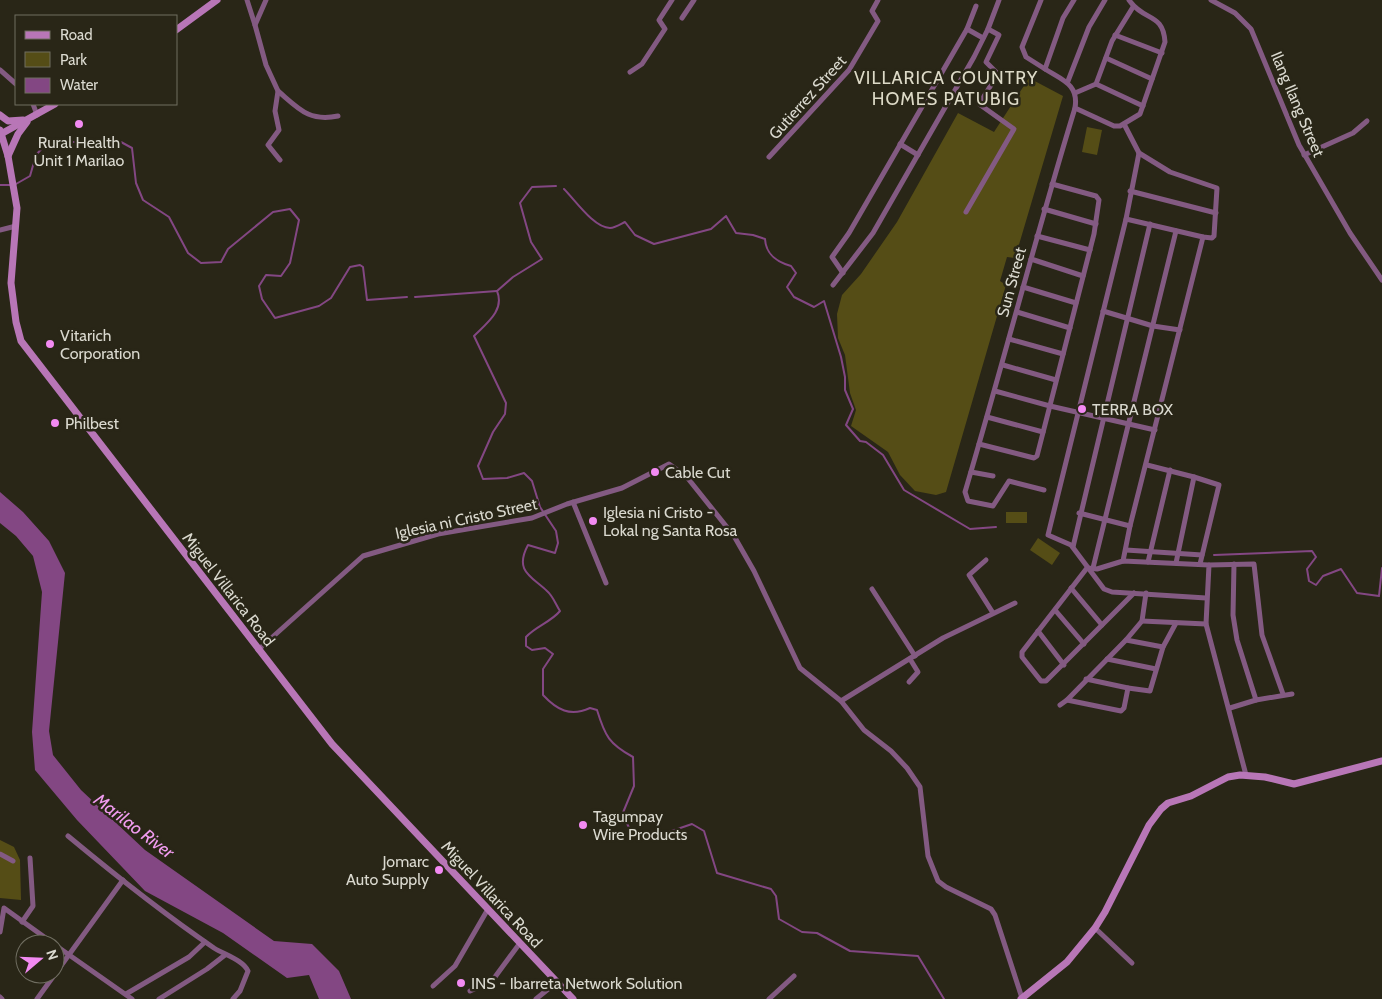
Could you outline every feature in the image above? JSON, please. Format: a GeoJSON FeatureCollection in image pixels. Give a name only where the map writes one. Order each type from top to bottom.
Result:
{"type":"FeatureCollection","features":[{"type":"Feature","properties":{"kind":"main road"},"geometry":{"type":"LineString","coordinates":[[178,29],[217,0]]}},
{"type":"Feature","properties":{"kind":"main road"},"geometry":{"type":"LineString","coordinates":[[1,132],[53,105]]}},
{"type":"Feature","properties":{"kind":"main road"},"geometry":{"type":"LineString","coordinates":[[0,116],[8,121],[34,116]]}},
{"type":"Feature","properties":{"kind":"main road"},"geometry":{"type":"LineString","coordinates":[[8,156],[18,134],[34,116]]}},
{"type":"Feature","properties":{"kind":"main road","name":"Miguel Villarica Road"},"geometry":{"type":"LineString","coordinates":[[1,132],[8,156],[17,208],[11,283],[16,322],[21,341],[332,744],[573,999]]}},
{"type":"Feature","properties":{"kind":"main road"},"geometry":{"type":"LineString","coordinates":[[1022,998],[1067,962],[1094,928],[1105,912],[1144,834],[1161,809],[1168,803],[1191,796],[1228,777],[1246,775],[1294,784],[1382,761]]}},
{"type":"Feature","properties":{"kind":"street"},"geometry":{"type":"LineString","coordinates":[[247,0],[256,25],[266,65],[278,91],[309,116],[328,118],[338,116]]}},
{"type":"Feature","properties":{"kind":"street"},"geometry":{"type":"LineString","coordinates":[[256,25],[266,0]]}},
{"type":"Feature","properties":{"kind":"street"},"geometry":{"type":"LineString","coordinates":[[630,72],[642,64],[665,29],[659,20],[672,0]]}},
{"type":"Feature","properties":{"kind":"street"},"geometry":{"type":"LineString","coordinates":[[682,18],[694,0]]}},
{"type":"Feature","properties":{"kind":"street","name":"Gutierrez Street"},"geometry":{"type":"LineString","coordinates":[[769,157],[856,61],[878,21],[872,10],[878,0]]}},
{"type":"Feature","properties":{"kind":"street"},"geometry":{"type":"LineString","coordinates":[[834,285],[873,233],[984,38],[999,0]]}},
{"type":"Feature","properties":{"kind":"street"},"geometry":{"type":"LineString","coordinates":[[1042,0],[1022,47],[1026,57],[1068,81],[1075,93],[1096,84],[1115,35],[1133,6]]}},
{"type":"Feature","properties":{"kind":"street"},"geometry":{"type":"LineString","coordinates":[[1045,69],[1063,18],[1074,0]]}},
{"type":"Feature","properties":{"kind":"street"},"geometry":{"type":"LineString","coordinates":[[1068,81],[1089,28],[1105,0]]}},
{"type":"Feature","properties":{"kind":"street"},"geometry":{"type":"LineString","coordinates":[[1075,108],[1114,126],[1124,124],[1140,114],[1166,42],[1165,31],[1161,23],[1138,11],[1129,0]]}},
{"type":"Feature","properties":{"kind":"street","name":"Ilang Ilang Street"},"geometry":{"type":"LineString","coordinates":[[1211,0],[1235,13],[1251,29],[1304,155],[1350,233],[1382,280]]}},
{"type":"Feature","properties":{"kind":"street"},"geometry":{"type":"LineString","coordinates":[[843,273],[832,257],[849,233],[967,29],[976,6]]}},
{"type":"Feature","properties":{"kind":"street"},"geometry":{"type":"LineString","coordinates":[[967,29],[984,38]]}},
{"type":"Feature","properties":{"kind":"street"},"geometry":{"type":"LineString","coordinates":[[966,212],[1014,130],[980,105],[998,74],[986,62],[999,35],[988,29]]}},
{"type":"Feature","properties":{"kind":"street"},"geometry":{"type":"LineString","coordinates":[[1115,35],[1162,53]]}},
{"type":"Feature","properties":{"kind":"street"},"geometry":{"type":"LineString","coordinates":[[1106,58],[1152,79]]}},
{"type":"Feature","properties":{"kind":"street"},"geometry":{"type":"LineString","coordinates":[[0,70],[15,83]]}},
{"type":"Feature","properties":{"kind":"street"},"geometry":{"type":"LineString","coordinates":[[1096,84],[1143,106]]}},
{"type":"Feature","properties":{"kind":"street"},"geometry":{"type":"LineString","coordinates":[[278,91],[275,111],[279,130],[268,145],[280,160]]}},
{"type":"Feature","properties":{"kind":"street","name":"Sun Street"},"geometry":{"type":"LineString","coordinates":[[1044,490],[1009,481],[993,506],[968,501],[965,492],[995,391],[1044,209],[1075,108],[1075,93]]}},
{"type":"Feature","properties":{"kind":"street"},"geometry":{"type":"LineString","coordinates":[[33,105],[34,116]]}},
{"type":"Feature","properties":{"kind":"street"},"geometry":{"type":"LineString","coordinates":[[1304,155],[1353,133],[1367,121]]}},
{"type":"Feature","properties":{"kind":"street"},"geometry":{"type":"LineString","coordinates":[[1124,124],[1139,153],[1170,172],[1217,188],[1214,237],[1203,237],[1126,219]]}},
{"type":"Feature","properties":{"kind":"street"},"geometry":{"type":"LineString","coordinates":[[900,144],[918,155]]}},
{"type":"Feature","properties":{"kind":"street"},"geometry":{"type":"LineString","coordinates":[[1139,153],[1126,219],[1048,535],[1073,547],[1104,589],[1112,592],[1206,598]]}},
{"type":"Feature","properties":{"kind":"street"},"geometry":{"type":"LineString","coordinates":[[979,444],[1034,458],[1037,456],[1090,250],[1099,200],[1096,196],[1052,184]]}},
{"type":"Feature","properties":{"kind":"street"},"geometry":{"type":"LineString","coordinates":[[1130,191],[1216,213]]}},
{"type":"Feature","properties":{"kind":"street"},"geometry":{"type":"LineString","coordinates":[[1044,209],[1096,224]]}},
{"type":"Feature","properties":{"kind":"street"},"geometry":{"type":"LineString","coordinates":[[1073,547],[1150,224]]}},
{"type":"Feature","properties":{"kind":"street"},"geometry":{"type":"LineString","coordinates":[[0,230],[16,226]]}},
{"type":"Feature","properties":{"kind":"street"},"geometry":{"type":"LineString","coordinates":[[1134,593],[1064,665],[1042,682],[1022,657],[1022,652],[1038,631],[1071,588],[1090,568],[1104,520],[1176,231]]}},
{"type":"Feature","properties":{"kind":"street"},"geometry":{"type":"LineString","coordinates":[[1037,236],[1090,250]]}},
{"type":"Feature","properties":{"kind":"street"},"geometry":{"type":"LineString","coordinates":[[1123,561],[1130,526],[1147,465],[1203,237]]}},
{"type":"Feature","properties":{"kind":"street"},"geometry":{"type":"LineString","coordinates":[[1031,259],[1083,276]]}},
{"type":"Feature","properties":{"kind":"street"},"geometry":{"type":"LineString","coordinates":[[1023,288],[1076,303]]}},
{"type":"Feature","properties":{"kind":"street"},"geometry":{"type":"LineString","coordinates":[[1103,311],[1153,326],[1180,330]]}},
{"type":"Feature","properties":{"kind":"street"},"geometry":{"type":"LineString","coordinates":[[1016,312],[1070,328]]}},
{"type":"Feature","properties":{"kind":"street"},"geometry":{"type":"LineString","coordinates":[[1009,339],[1063,354]]}},
{"type":"Feature","properties":{"kind":"street"},"geometry":{"type":"LineString","coordinates":[[1002,365],[1056,380]]}},
{"type":"Feature","properties":{"kind":"street"},"geometry":{"type":"LineString","coordinates":[[995,391],[1050,406],[1155,430]]}},
{"type":"Feature","properties":{"kind":"street"},"geometry":{"type":"LineString","coordinates":[[987,417],[1043,432]]}},
{"type":"Feature","properties":{"kind":"street","name":"Iglesia ni Cristo Street"},"geometry":{"type":"LineString","coordinates":[[258,650],[363,556],[438,534],[532,518],[552,512],[573,502],[622,488],[669,464],[686,476],[734,536],[754,571],[800,668],[841,701],[864,730],[891,751],[907,768],[920,787],[924,835],[931,869],[938,881],[946,888],[991,909],[995,915],[1022,998]]}},
{"type":"Feature","properties":{"kind":"street"},"geometry":{"type":"LineString","coordinates":[[1147,465],[1219,485],[1200,564]]}},
{"type":"Feature","properties":{"kind":"street"},"geometry":{"type":"LineString","coordinates":[[1148,562],[1170,470]]}},
{"type":"Feature","properties":{"kind":"street"},"geometry":{"type":"LineString","coordinates":[[971,472],[993,476]]}},
{"type":"Feature","properties":{"kind":"street"},"geometry":{"type":"LineString","coordinates":[[1176,563],[1194,477]]}},
{"type":"Feature","properties":{"kind":"street"},"geometry":{"type":"LineString","coordinates":[[573,502],[606,583]]}},
{"type":"Feature","properties":{"kind":"street"},"geometry":{"type":"LineString","coordinates":[[1080,513],[1130,526]]}},
{"type":"Feature","properties":{"kind":"street"},"geometry":{"type":"LineString","coordinates":[[1126,550],[1178,555],[1202,555]]}},
{"type":"Feature","properties":{"kind":"street"},"geometry":{"type":"LineString","coordinates":[[986,560],[968,575],[993,613]]}},
{"type":"Feature","properties":{"kind":"street"},"geometry":{"type":"LineString","coordinates":[[1090,568],[1123,561],[1209,565],[1254,564],[1262,635],[1283,694]]}},
{"type":"Feature","properties":{"kind":"street"},"geometry":{"type":"LineString","coordinates":[[1234,564],[1233,615],[1237,640],[1256,700]]}},
{"type":"Feature","properties":{"kind":"street"},"geometry":{"type":"LineString","coordinates":[[1209,565],[1206,624],[1230,708],[1246,775]]}},
{"type":"Feature","properties":{"kind":"street"},"geometry":{"type":"LineString","coordinates":[[1071,588],[1102,625]]}},
{"type":"Feature","properties":{"kind":"street"},"geometry":{"type":"LineString","coordinates":[[872,590],[912,657],[918,672],[909,682]]}},
{"type":"Feature","properties":{"kind":"street"},"geometry":{"type":"LineString","coordinates":[[1060,705],[1126,640],[1142,621],[1146,593]]}},
{"type":"Feature","properties":{"kind":"street"},"geometry":{"type":"LineString","coordinates":[[841,701],[943,638],[1015,603]]}},
{"type":"Feature","properties":{"kind":"street"},"geometry":{"type":"LineString","coordinates":[[1055,610],[1084,644]]}},
{"type":"Feature","properties":{"kind":"street"},"geometry":{"type":"LineString","coordinates":[[1142,621],[1206,624]]}},
{"type":"Feature","properties":{"kind":"street"},"geometry":{"type":"LineString","coordinates":[[1086,679],[1128,688],[1150,690],[1163,647],[1176,623]]}},
{"type":"Feature","properties":{"kind":"street"},"geometry":{"type":"LineString","coordinates":[[1038,631],[1064,665]]}},
{"type":"Feature","properties":{"kind":"street"},"geometry":{"type":"LineString","coordinates":[[1126,640],[1163,647]]}},
{"type":"Feature","properties":{"kind":"street"},"geometry":{"type":"LineString","coordinates":[[1107,659],[1156,669]]}},
{"type":"Feature","properties":{"kind":"street"},"geometry":{"type":"LineString","coordinates":[[1067,700],[1121,711],[1124,708],[1128,688]]}},
{"type":"Feature","properties":{"kind":"street"},"geometry":{"type":"LineString","coordinates":[[1230,708],[1256,700],[1292,694]]}},
{"type":"Feature","properties":{"kind":"street"},"geometry":{"type":"LineString","coordinates":[[68,836],[205,942],[245,965],[248,971],[240,991],[233,999]]}},
{"type":"Feature","properties":{"kind":"street"},"geometry":{"type":"LineString","coordinates":[[0,854],[13,861]]}},
{"type":"Feature","properties":{"kind":"street"},"geometry":{"type":"LineString","coordinates":[[22,922],[33,906],[30,858]]}},
{"type":"Feature","properties":{"kind":"street"},"geometry":{"type":"LineString","coordinates":[[37,999],[123,880]]}},
{"type":"Feature","properties":{"kind":"street"},"geometry":{"type":"LineString","coordinates":[[0,932],[4,908],[39,934]]}},
{"type":"Feature","properties":{"kind":"street"},"geometry":{"type":"LineString","coordinates":[[433,986],[455,966],[488,909]]}},
{"type":"Feature","properties":{"kind":"street"},"geometry":{"type":"LineString","coordinates":[[1094,928],[1132,963]]}},
{"type":"Feature","properties":{"kind":"street"},"geometry":{"type":"LineString","coordinates":[[126,994],[189,957],[205,942]]}},
{"type":"Feature","properties":{"kind":"street"},"geometry":{"type":"LineString","coordinates":[[470,991],[492,981],[520,943]]}},
{"type":"Feature","properties":{"kind":"street"},"geometry":{"type":"LineString","coordinates":[[65,952],[131,999]]}},
{"type":"Feature","properties":{"kind":"street"},"geometry":{"type":"LineString","coordinates":[[158,999],[207,969],[225,955]]}},
{"type":"Feature","properties":{"kind":"street"},"geometry":{"type":"LineString","coordinates":[[769,999],[794,976]]}},
{"type":"Feature","properties":{"kind":"street"},"geometry":{"type":"LineString","coordinates":[[536,999],[557,982]]}},
{"type":"Feature","properties":{"kind":"green space"},"geometry":{"type":"Polygon","coordinates":[[[1029,78],[1063,96],[1015,258],[1007,257],[1000,281],[1006,285],[946,492],[936,495],[915,491],[900,475],[888,452],[851,426],[856,410],[850,393],[845,355],[838,338],[837,314],[842,295],[861,274],[897,222],[958,113],[994,132],[1029,78]]]}},
{"type":"Feature","properties":{"kind":"green space"},"geometry":{"type":"Polygon","coordinates":[[[1087,127],[1102,130],[1097,155],[1082,152],[1087,127]]]}},
{"type":"Feature","properties":{"kind":"green space"},"geometry":{"type":"Polygon","coordinates":[[[1006,512],[1027,512],[1027,523],[1006,523],[1006,512]]]}},
{"type":"Feature","properties":{"kind":"green space"},"geometry":{"type":"Polygon","coordinates":[[[1038,538],[1060,553],[1052,565],[1030,550],[1038,538]]]}},
{"type":"Feature","properties":{"kind":"green space"},"geometry":{"type":"Polygon","coordinates":[[[0,840],[14,847],[20,860],[21,900],[0,898],[0,840]]]}},
{"type":"Feature","properties":{"kind":"water"},"geometry":{"type":"Polygon","coordinates":[[[0,492],[23,512],[49,541],[65,573],[49,731],[53,755],[81,790],[145,850],[274,941],[312,944],[339,971],[351,999],[319,999],[309,975],[287,978],[223,933],[145,891],[77,820],[35,770],[32,732],[42,592],[33,556],[16,536],[0,523],[0,492]]]}},
{"type":"Feature","properties":{"kind":"waterway"},"geometry":{"type":"LineString","coordinates":[[16,184],[30,176],[36,155],[44,146],[63,142],[121,142],[132,148],[136,183],[143,200],[169,217],[188,253],[201,263],[221,262],[228,249],[273,212],[290,209],[299,220],[290,263],[281,276],[266,275],[259,286],[262,299],[275,318],[319,306],[331,298],[350,267],[360,265],[363,267],[367,300],[407,297]]}},
{"type":"Feature","properties":{"kind":"waterway"},"geometry":{"type":"LineString","coordinates":[[0,185],[11,185]]}},
{"type":"Feature","properties":{"kind":"waterway"},"geometry":{"type":"LineString","coordinates":[[497,291],[513,277],[542,259],[531,242],[520,203],[532,187],[556,186]]}},
{"type":"Feature","properties":{"kind":"waterway"},"geometry":{"type":"LineString","coordinates":[[564,189],[591,219],[604,227],[616,227],[625,222],[635,235],[654,244],[711,229],[726,216],[736,233],[765,239],[770,254],[791,266],[796,273],[787,287],[794,297],[814,307],[824,301],[841,357],[845,377],[845,390],[853,409],[846,425],[860,441],[866,442],[883,455],[904,490],[970,529],[996,527]]}},
{"type":"Feature","properties":{"kind":"waterway"},"geometry":{"type":"LineString","coordinates":[[497,291],[499,298],[497,310],[474,336],[506,403],[505,414],[493,432],[478,466],[483,479],[507,478],[524,473],[532,481],[540,507],[556,531],[558,543],[555,553],[528,545],[523,561],[526,572],[549,593],[560,611],[526,637],[526,646],[532,650],[545,648],[553,654],[543,669],[543,695],[553,705],[570,712],[583,711],[590,708],[597,710],[609,738],[618,748],[633,757],[634,786],[622,815],[634,836],[654,837],[692,824],[704,831],[717,873],[771,889],[776,896],[779,919],[802,932],[817,933],[850,951],[918,956],[944,999]]}},
{"type":"Feature","properties":{"kind":"waterway"},"geometry":{"type":"LineString","coordinates":[[415,297],[497,291]]}},
{"type":"Feature","properties":{"kind":"waterway"},"geometry":{"type":"LineString","coordinates":[[1214,555],[1312,551],[1316,557],[1307,569],[1309,581],[1316,585],[1323,576],[1341,569],[1357,593],[1379,596],[1382,568]]}},
{"type":"Feature","properties":{"kind":"place","name":"Rural Health Unit 1 Marilao"},"geometry":{"type":"Point","coordinates":[79,124]}},
{"type":"Feature","properties":{"kind":"place","name":"Vitarich Corporation"},"geometry":{"type":"Point","coordinates":[50,344]}},
{"type":"Feature","properties":{"kind":"place","name":"TERRA BOX"},"geometry":{"type":"Point","coordinates":[1082,409]}},
{"type":"Feature","properties":{"kind":"place","name":"Philbest"},"geometry":{"type":"Point","coordinates":[55,423]}},
{"type":"Feature","properties":{"kind":"place","name":"Cable Cut"},"geometry":{"type":"Point","coordinates":[655,472]}},
{"type":"Feature","properties":{"kind":"place","name":"Iglesia ni Cristo - Lokal ng Santa Rosa"},"geometry":{"type":"Point","coordinates":[593,521]}},
{"type":"Feature","properties":{"kind":"place","name":"Tagumpay Wire Products"},"geometry":{"type":"Point","coordinates":[583,825]}},
{"type":"Feature","properties":{"kind":"place","name":"Jomarc Auto Supply"},"geometry":{"type":"Point","coordinates":[439,870]}},
{"type":"Feature","properties":{"kind":"place","name":"INS - Ibarreta Network Solution"},"geometry":{"type":"Point","coordinates":[461,983]}},
{"type":"Feature","properties":{"kind":"district","name":"VILLARICA COUNTRY HOMES PATUBIG"},"geometry":{"type":"Point","coordinates":[946,88]}},
{"type":"Feature","properties":{"kind":"water label","name":"Marilao River"},"geometry":{"type":"Point","coordinates":[134,826]}}]}
